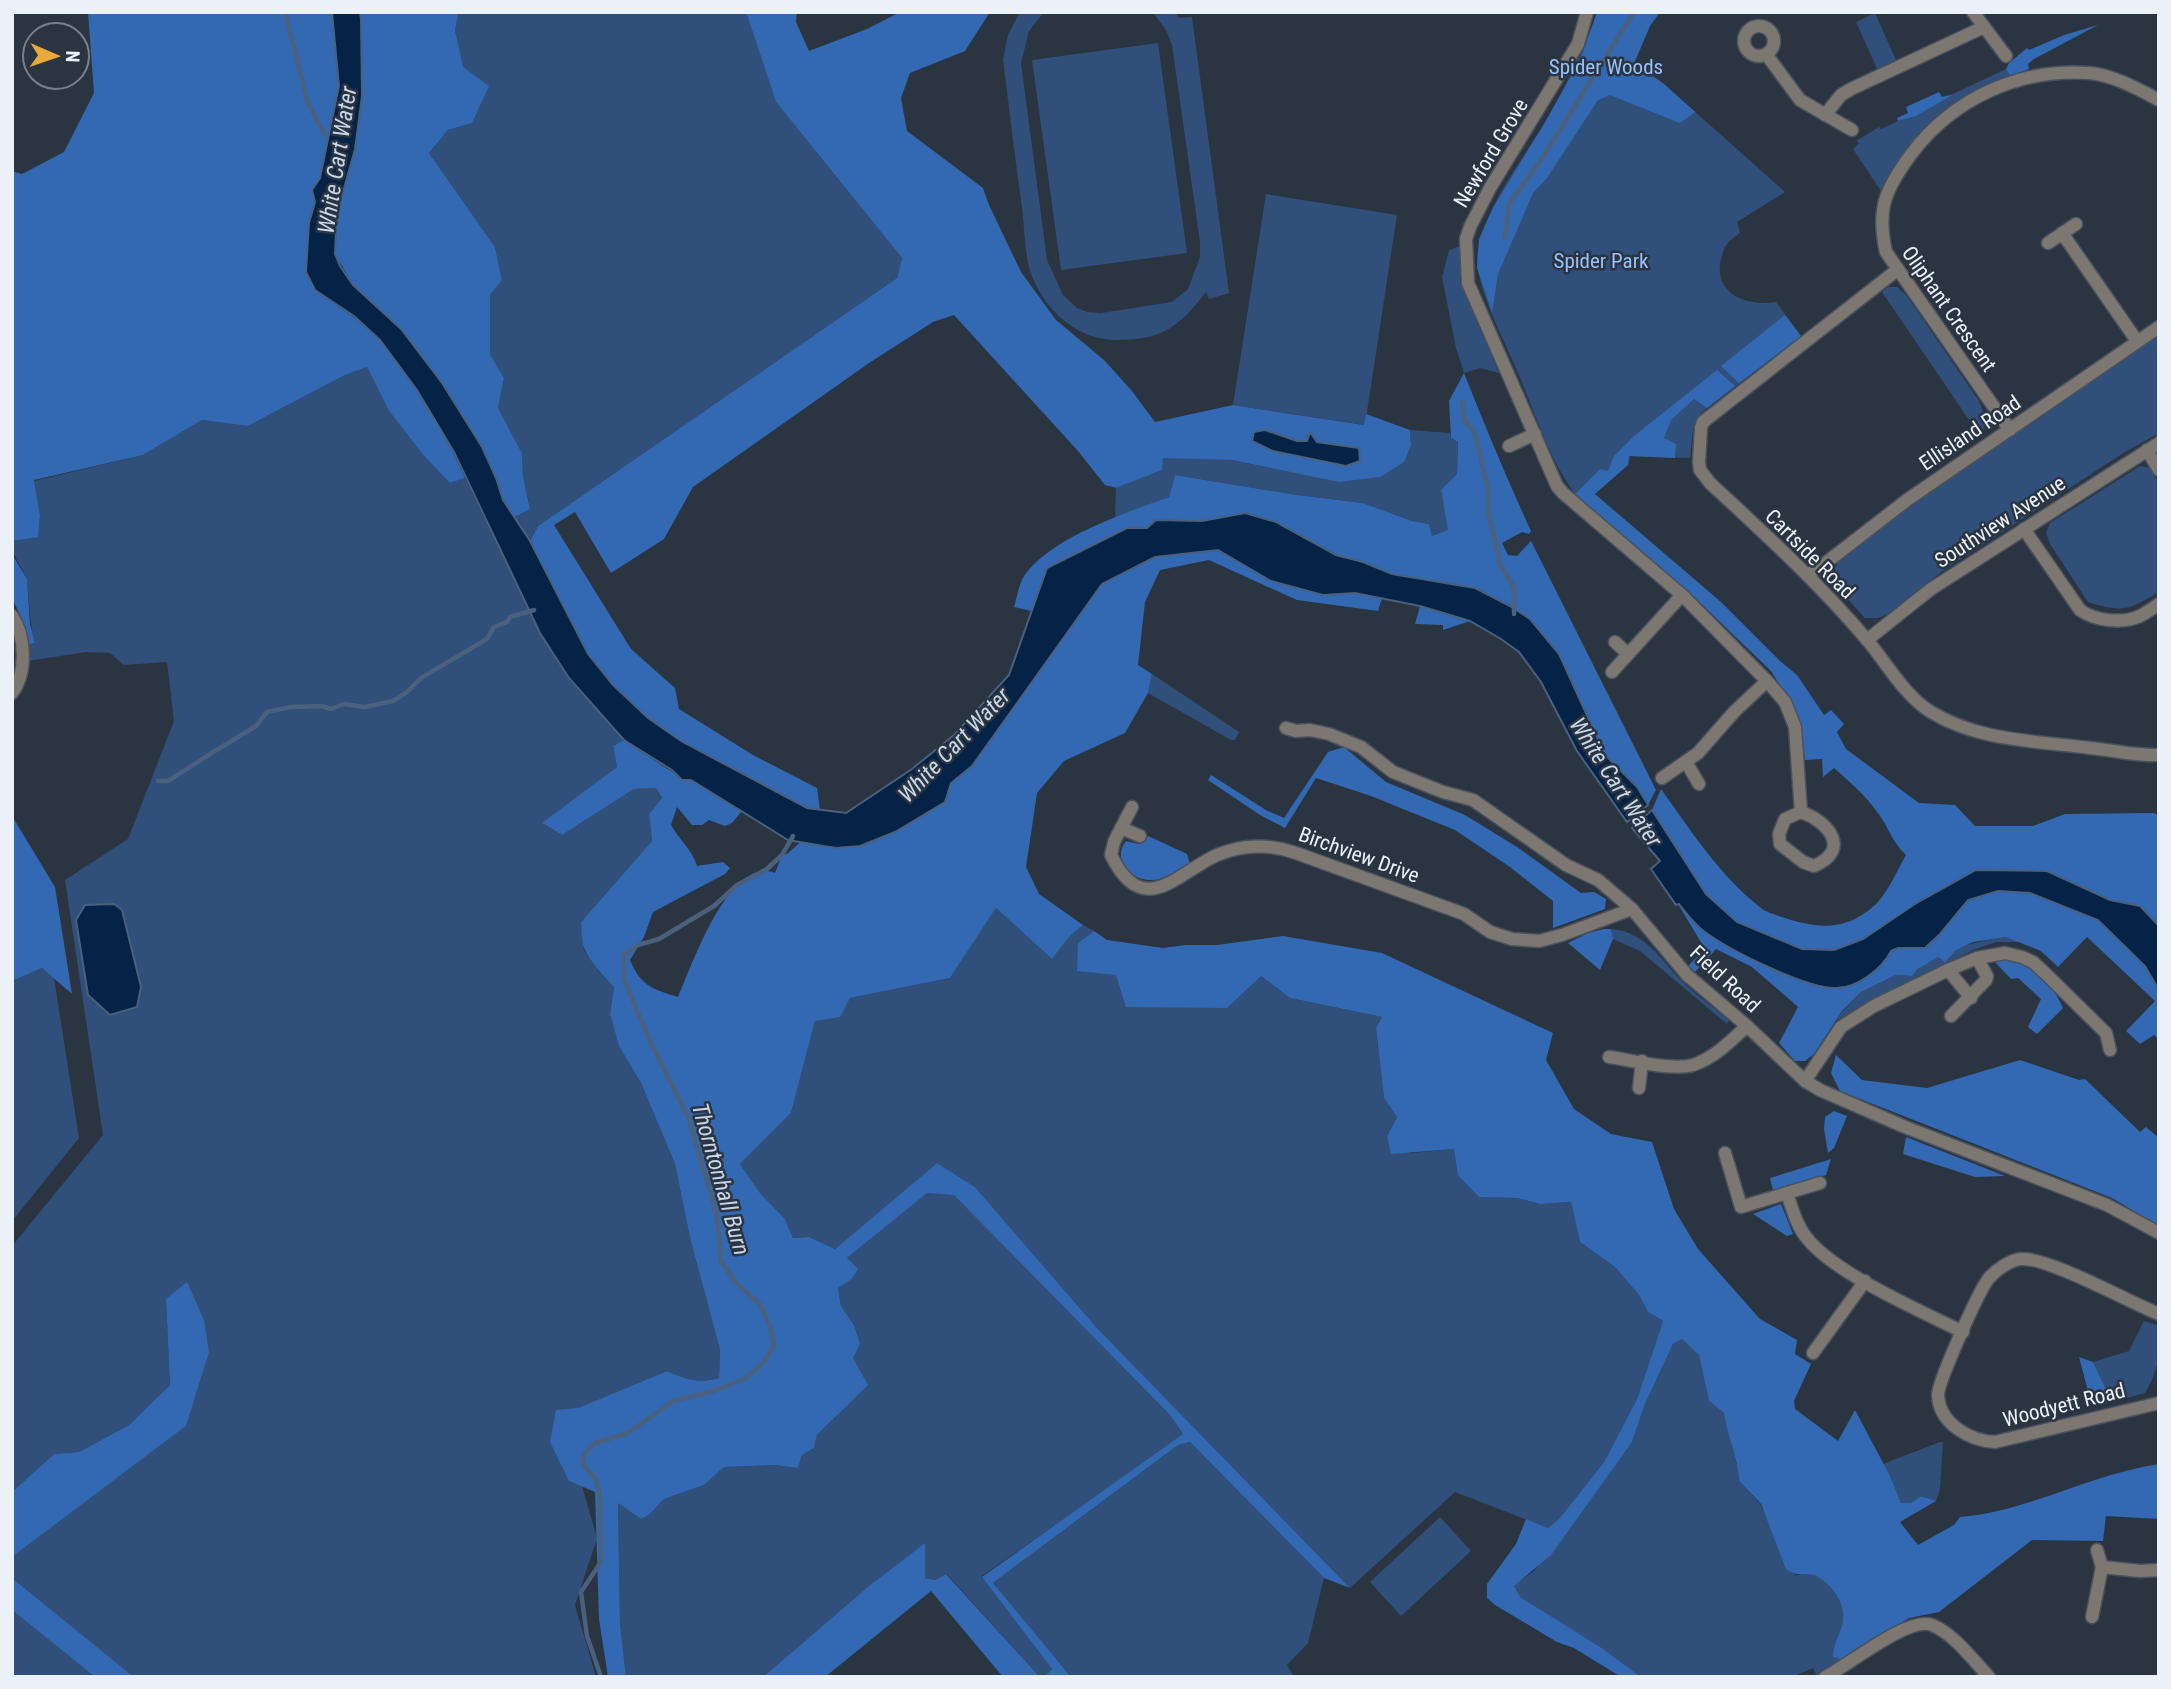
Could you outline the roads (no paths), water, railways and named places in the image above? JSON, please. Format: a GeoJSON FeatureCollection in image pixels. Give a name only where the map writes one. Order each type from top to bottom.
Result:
{"type":"FeatureCollection","features":[{"type":"Feature","properties":{"kind":"street","name":"Newford Grove"},"geometry":{"type":"LineString","coordinates":[[1587,12],[1578,44],[1490,188],[1469,228],[1466,239],[1468,283],[1557,486],[1568,499],[1682,595],[1785,702],[1795,727],[1801,812]]}},
{"type":"Feature","properties":{"kind":"street"},"geometry":{"type":"LineString","coordinates":[[1764,26],[1766,12]]}},
{"type":"Feature","properties":{"kind":"street"},"geometry":{"type":"LineString","coordinates":[[1973,12],[2006,56]]}},
{"type":"Feature","properties":{"kind":"street"},"geometry":{"type":"LineString","coordinates":[[1764,26],[1770,30],[1774,43],[1766,54],[1753,55],[1744,45],[1746,32],[1751,27],[1764,26]]}},
{"type":"Feature","properties":{"kind":"street"},"geometry":{"type":"LineString","coordinates":[[1825,115],[1841,95],[1851,89],[1984,27]]}},
{"type":"Feature","properties":{"kind":"street"},"geometry":{"type":"LineString","coordinates":[[1766,54],[1800,100],[1852,130]]}},
{"type":"Feature","properties":{"kind":"street","name":"Oliphant Crescent"},"geometry":{"type":"LineString","coordinates":[[2010,430],[1886,252],[1880,227],[1884,202],[1895,176],[1920,143],[1947,115],[1997,87],[2031,76],[2091,73],[2128,84],[2159,100]]}},
{"type":"Feature","properties":{"kind":"street"},"geometry":{"type":"LineString","coordinates":[[2048,243],[2076,224]]}},
{"type":"Feature","properties":{"kind":"street"},"geometry":{"type":"LineString","coordinates":[[2062,233],[2137,341]]}},
{"type":"Feature","properties":{"kind":"street","name":"Cartside Road"},"geometry":{"type":"LineString","coordinates":[[1897,270],[1709,416],[1700,428],[1699,462],[1705,477],[1807,575],[1928,710],[1965,729],[1994,736],[2159,755]]}},
{"type":"Feature","properties":{"kind":"street","name":"Ellisland Road"},"geometry":{"type":"LineString","coordinates":[[1807,575],[1907,500],[2159,327]]}},
{"type":"Feature","properties":{"kind":"street"},"geometry":{"type":"LineString","coordinates":[[1509,446],[1535,434]]}},
{"type":"Feature","properties":{"kind":"street"},"geometry":{"type":"LineString","coordinates":[[2153,446],[2159,470]]}},
{"type":"Feature","properties":{"kind":"street","name":"Southview Avenue"},"geometry":{"type":"LineString","coordinates":[[1867,640],[1931,589],[2153,446]]}},
{"type":"Feature","properties":{"kind":"street"},"geometry":{"type":"LineString","coordinates":[[2024,529],[2080,610],[2087,615],[2128,620],[2140,617],[2159,604]]}},
{"type":"Feature","properties":{"kind":"street"},"geometry":{"type":"LineString","coordinates":[[1612,672],[1682,595]]}},
{"type":"Feature","properties":{"kind":"street"},"geometry":{"type":"LineString","coordinates":[[12,616],[20,636],[23,667],[21,678],[12,693]]}},
{"type":"Feature","properties":{"kind":"street"},"geometry":{"type":"LineString","coordinates":[[1615,642],[1629,654]]}},
{"type":"Feature","properties":{"kind":"street"},"geometry":{"type":"LineString","coordinates":[[1662,778],[1699,752],[1734,712],[1767,681]]}},
{"type":"Feature","properties":{"kind":"street","name":"Field Road"},"geometry":{"type":"LineString","coordinates":[[1286,728],[1329,734],[1361,747],[1392,772],[1443,792],[1473,800],[1566,865],[1598,880],[1632,909],[1687,975],[1747,1026],[1805,1081],[1837,1099],[2107,1205],[2159,1233]]}},
{"type":"Feature","properties":{"kind":"street"},"geometry":{"type":"LineString","coordinates":[[1686,762],[1699,784]]}},
{"type":"Feature","properties":{"kind":"street","name":"Birchview Drive"},"geometry":{"type":"LineString","coordinates":[[1132,807],[1114,842],[1111,855],[1126,877],[1143,888],[1153,889],[1172,883],[1217,856],[1247,847],[1263,846],[1278,847],[1296,853],[1464,914],[1490,932],[1512,939],[1539,941],[1632,909]]}},
{"type":"Feature","properties":{"kind":"street"},"geometry":{"type":"LineString","coordinates":[[1801,812],[1822,824],[1835,841],[1830,855],[1814,866],[1803,862],[1780,844],[1779,834],[1785,819],[1801,812]]}},
{"type":"Feature","properties":{"kind":"street"},"geometry":{"type":"LineString","coordinates":[[1121,828],[1140,836]]}},
{"type":"Feature","properties":{"kind":"street"},"geometry":{"type":"LineString","coordinates":[[1805,1081],[1841,1027],[1874,1006],[1948,970],[1977,958],[2005,953],[2033,962],[2106,1033],[2110,1050]]}},
{"type":"Feature","properties":{"kind":"street"},"geometry":{"type":"LineString","coordinates":[[1951,1017],[1971,998],[1987,976],[1977,958]]}},
{"type":"Feature","properties":{"kind":"street"},"geometry":{"type":"LineString","coordinates":[[1948,970],[1971,998]]}},
{"type":"Feature","properties":{"kind":"street"},"geometry":{"type":"LineString","coordinates":[[1609,1057],[1683,1067],[1696,1064],[1717,1053],[1747,1026]]}},
{"type":"Feature","properties":{"kind":"street"},"geometry":{"type":"LineString","coordinates":[[1639,1088],[1642,1061]]}},
{"type":"Feature","properties":{"kind":"street"},"geometry":{"type":"LineString","coordinates":[[1725,1153],[1741,1207],[1820,1183]]}},
{"type":"Feature","properties":{"kind":"street"},"geometry":{"type":"LineString","coordinates":[[1787,1193],[1796,1221],[1817,1250],[1865,1282],[1963,1332]]}},
{"type":"Feature","properties":{"kind":"street","name":"Woodyett Road"},"geometry":{"type":"LineString","coordinates":[[2159,1314],[2043,1262],[2020,1259],[2003,1266],[1989,1278],[1963,1332],[1938,1395],[1941,1407],[1955,1426],[1970,1437],[1995,1442],[2159,1403]]}},
{"type":"Feature","properties":{"kind":"street"},"geometry":{"type":"LineString","coordinates":[[1813,1353],[1865,1282]]}},
{"type":"Feature","properties":{"kind":"street"},"geometry":{"type":"LineString","coordinates":[[2092,1617],[2102,1567],[2096,1550]]}},
{"type":"Feature","properties":{"kind":"street"},"geometry":{"type":"LineString","coordinates":[[2102,1567],[2140,1572],[2159,1570]]}},
{"type":"Feature","properties":{"kind":"street"},"geometry":{"type":"LineString","coordinates":[[1825,1677],[1903,1628],[1929,1624],[1947,1634],[1989,1677]]}},
{"type":"Feature","properties":{"kind":"water","name":"White Cart Water"},"geometry":{"type":"Polygon","coordinates":[[[332,12],[360,12],[361,20],[362,96],[355,149],[338,210],[335,254],[340,266],[353,285],[401,329],[442,383],[482,447],[503,500],[530,541],[588,654],[613,685],[648,718],[681,741],[807,808],[846,813],[912,769],[954,735],[1009,675],[1047,568],[1127,528],[1147,528],[1156,520],[1202,521],[1245,513],[1276,522],[1336,555],[1392,574],[1475,588],[1530,619],[1559,654],[1605,755],[1637,787],[1648,805],[1627,822],[1577,751],[1541,682],[1519,652],[1501,639],[1470,621],[1420,606],[1355,593],[1323,595],[1271,581],[1218,550],[1155,557],[1102,584],[972,766],[951,783],[945,802],[895,832],[860,846],[836,848],[788,840],[691,780],[682,780],[672,770],[624,740],[569,678],[540,633],[454,452],[417,390],[380,340],[354,316],[315,290],[306,272],[309,223],[315,202],[312,190],[320,178],[339,86],[332,12]]]}},
{"type":"Feature","properties":{"kind":"water"},"geometry":{"type":"Polygon","coordinates":[[[1265,430],[1297,441],[1307,441],[1310,432],[1317,442],[1359,448],[1360,461],[1346,466],[1273,451],[1252,441],[1254,432],[1265,430]]]}},
{"type":"Feature","properties":{"kind":"water"},"geometry":{"type":"Polygon","coordinates":[[[1652,810],[1706,894],[1737,922],[1802,949],[1834,950],[1863,939],[1915,904],[1976,870],[2047,871],[2110,900],[2140,906],[2159,926],[2159,990],[2145,966],[2098,920],[2030,893],[1998,891],[1968,900],[1925,948],[1898,948],[1891,951],[1875,971],[1860,981],[1835,988],[1805,982],[1768,967],[1716,940],[1698,926],[1679,904],[1676,905],[1651,869],[1660,861],[1632,828],[1652,810]]]}},
{"type":"Feature","properties":{"kind":"water"},"geometry":{"type":"Polygon","coordinates":[[[114,904],[122,910],[141,987],[137,1007],[110,1015],[88,995],[76,920],[85,905],[114,904]]]}},
{"type":"Feature","properties":{"kind":"waterway","name":"White Cart Water"},"geometry":{"type":"LineString","coordinates":[[285,12],[308,103],[325,135]]}},
{"type":"Feature","properties":{"kind":"waterway"},"geometry":{"type":"LineString","coordinates":[[1505,238],[1509,204],[1541,160],[1634,12]]}},
{"type":"Feature","properties":{"kind":"waterway"},"geometry":{"type":"LineString","coordinates":[[1462,402],[1465,422],[1475,433],[1488,489],[1488,509],[1500,564],[1514,587],[1514,614]]}},
{"type":"Feature","properties":{"kind":"waterway"},"geometry":{"type":"LineString","coordinates":[[158,781],[168,781],[256,726],[267,712],[291,707],[322,706],[331,709],[344,704],[365,707],[393,701],[421,678],[487,639],[494,627],[507,622],[510,617],[534,610]]}},
{"type":"Feature","properties":{"kind":"waterway","name":"Thorntonhall Burn"},"geometry":{"type":"LineString","coordinates":[[601,1677],[587,1636],[581,1592],[601,1562],[600,1502],[597,1481],[583,1464],[583,1455],[595,1443],[628,1433],[673,1401],[714,1391],[746,1378],[764,1362],[774,1346],[771,1329],[760,1304],[736,1283],[721,1261],[717,1215],[689,1119],[649,1039],[624,979],[624,955],[638,945],[659,939],[714,906],[737,885],[767,869],[782,855],[793,836]]}},
{"type":"Feature","properties":{"kind":"park label","name":"Spider Woods"},"geometry":{"type":"Point","coordinates":[1606,67]}},
{"type":"Feature","properties":{"kind":"park label","name":"Spider Park"},"geometry":{"type":"Point","coordinates":[1601,261]}}]}
